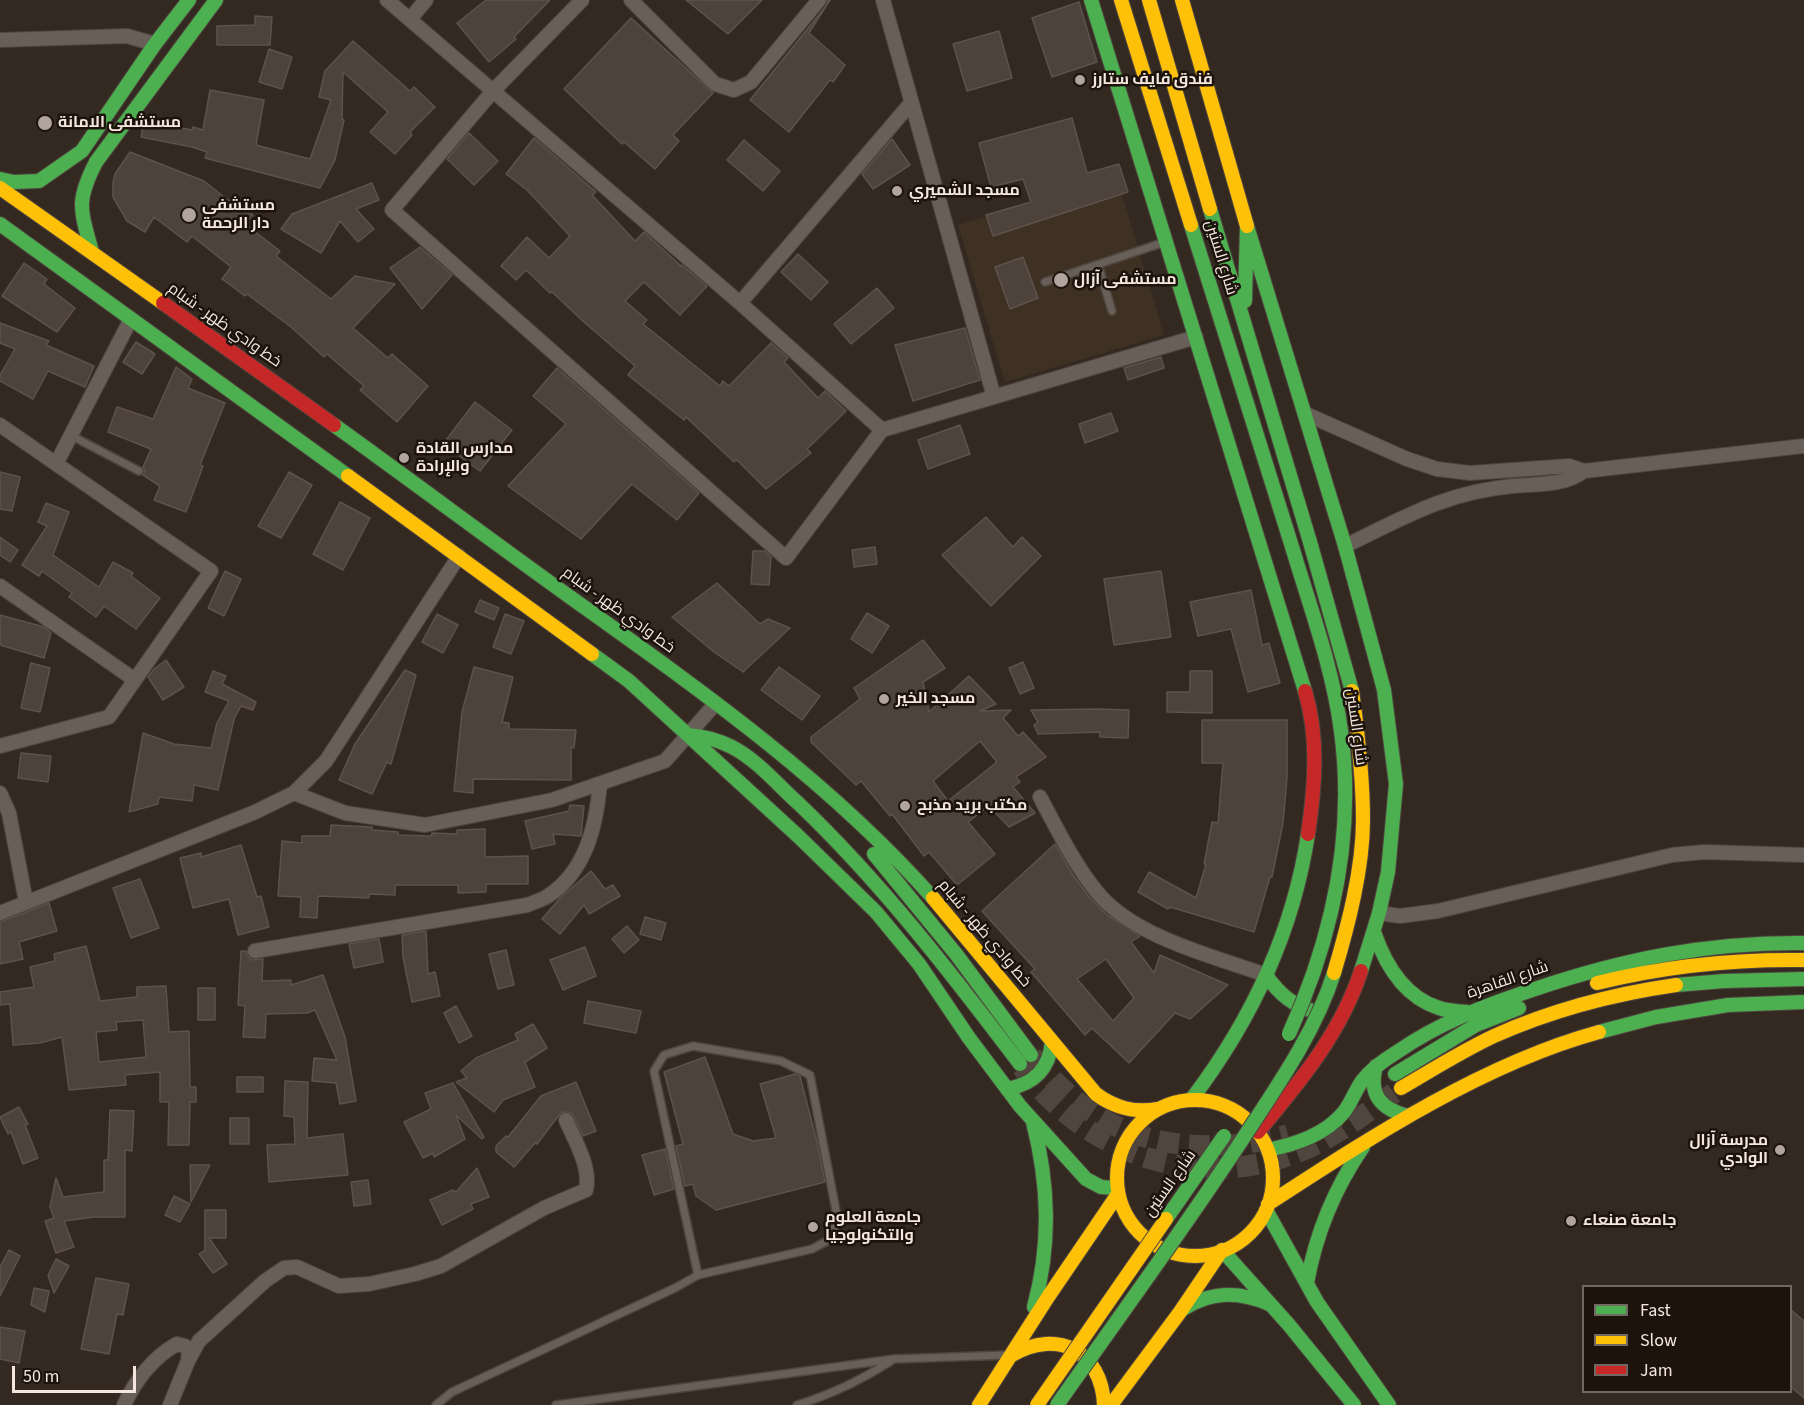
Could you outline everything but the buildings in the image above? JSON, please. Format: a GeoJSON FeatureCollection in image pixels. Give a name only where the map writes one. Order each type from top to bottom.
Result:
{"type":"FeatureCollection","features":[{"type":"Feature","properties":{"kind":"main road"},"geometry":{"type":"LineString","coordinates":[[0,179],[14,182],[39,181],[82,151],[155,44],[189,0]]}},
{"type":"Feature","properties":{"kind":"main road"},"geometry":{"type":"LineString","coordinates":[[92,252],[80,209],[84,186],[96,162],[216,0]]}},
{"type":"Feature","properties":{"kind":"main road"},"geometry":{"type":"LineString","coordinates":[[1091,0],[1309,705],[1315,778],[1307,850],[1293,906],[1276,953],[1248,1013],[1223,1059],[1191,1100]]}},
{"type":"Feature","properties":{"kind":"main road","name":"شارع الستين"},"geometry":{"type":"LineString","coordinates":[[1121,0],[1322,645],[1339,720],[1345,763],[1344,816],[1338,874],[1319,962],[1303,1007],[1284,1044]]}},
{"type":"Feature","properties":{"kind":"main road","name":"شارع الستين"},"geometry":{"type":"LineString","coordinates":[[1057,1405],[1204,1196],[1277,1087],[1325,1001],[1340,956],[1359,868],[1363,822],[1361,755],[1351,686],[1149,0]]}},
{"type":"Feature","properties":{"kind":"main road","name":"شارع الستين"},"geometry":{"type":"LineString","coordinates":[[1182,0],[1247,226],[1345,546],[1384,690],[1396,783],[1388,872],[1374,932],[1354,993],[1306,1074],[1258,1132]]}},
{"type":"Feature","properties":{"kind":"main road","name":"خط وادي ظهر - شبام"},"geometry":{"type":"LineString","coordinates":[[0,188],[92,252],[305,423],[459,556],[629,681],[798,836],[876,912],[919,964],[1007,1089],[1032,1119],[1086,1179],[1101,1187],[1118,1191]]}},
{"type":"Feature","properties":{"kind":"main road","name":"خط وادي ظهر - شبام"},"geometry":{"type":"LineString","coordinates":[[0,224],[131,319],[305,423],[716,703],[799,767],[853,814],[912,875],[1096,1094],[1114,1107],[1136,1112],[1158,1109]]}},
{"type":"Feature","properties":{"kind":"main road"},"geometry":{"type":"LineString","coordinates":[[38,251],[55,226]]}},
{"type":"Feature","properties":{"kind":"main road"},"geometry":{"type":"LineString","coordinates":[[1244,325],[1247,226]]}},
{"type":"Feature","properties":{"kind":"main road"},"geometry":{"type":"LineString","coordinates":[[716,703],[722,715],[737,733],[810,791],[879,859],[993,1001],[1031,1055]]}},
{"type":"Feature","properties":{"kind":"main road"},"geometry":{"type":"LineString","coordinates":[[687,735],[705,737],[734,748],[834,838],[922,935],[1020,1064]]}},
{"type":"Feature","properties":{"kind":"main road"},"geometry":{"type":"LineString","coordinates":[[1374,932],[1384,960],[1402,984],[1439,1008],[1467,1012]]}},
{"type":"Feature","properties":{"kind":"main road","name":"شارع القاهرة"},"geometry":{"type":"LineString","coordinates":[[1268,1150],[1301,1142],[1332,1124],[1344,1112],[1363,1081],[1376,1066],[1416,1039],[1467,1012],[1544,985],[1623,961],[1667,951],[1734,944],[1804,944]]}},
{"type":"Feature","properties":{"kind":"main road"},"geometry":{"type":"LineString","coordinates":[[1395,1074],[1476,1025],[1583,987],[1651,970],[1690,964],[1729,960],[1804,960]]}},
{"type":"Feature","properties":{"kind":"main road"},"geometry":{"type":"LineString","coordinates":[[1266,975],[1280,994],[1299,1007],[1322,1013],[1345,1011]]}},
{"type":"Feature","properties":{"kind":"main road"},"geometry":{"type":"LineString","coordinates":[[1401,1088],[1496,1035],[1596,1000],[1700,981],[1752,978],[1804,979]]}},
{"type":"Feature","properties":{"kind":"main road"},"geometry":{"type":"LineString","coordinates":[[1267,1207],[1408,1116],[1512,1063],[1549,1047],[1597,1031],[1656,1016],[1706,1007],[1746,1003],[1804,1002]]}},
{"type":"Feature","properties":{"kind":"main road"},"geometry":{"type":"LineString","coordinates":[[1007,1089],[1025,1085],[1040,1075],[1049,1059],[1052,1042]]}},
{"type":"Feature","properties":{"kind":"main road"},"geometry":{"type":"LineString","coordinates":[[1376,1066],[1372,1077],[1378,1099],[1390,1110],[1408,1116]]}},
{"type":"Feature","properties":{"kind":"main road","name":"شارع الستين"},"geometry":{"type":"LineString","coordinates":[[1037,1405],[1249,1099]]}},
{"type":"Feature","properties":{"kind":"main road"},"geometry":{"type":"LineString","coordinates":[[1191,1100],[1221,1105],[1248,1120],[1268,1150],[1273,1177],[1267,1207],[1258,1223],[1236,1244],[1206,1255],[1173,1252],[1157,1246],[1143,1236],[1132,1224],[1124,1210],[1118,1191],[1118,1165],[1125,1142],[1139,1123],[1158,1109],[1191,1100]]}},
{"type":"Feature","properties":{"kind":"main road"},"geometry":{"type":"LineString","coordinates":[[1027,1329],[1042,1278],[1048,1224],[1044,1171],[1032,1119]]}},
{"type":"Feature","properties":{"kind":"main road"},"geometry":{"type":"LineString","coordinates":[[1307,1283],[1315,1243],[1328,1205],[1340,1181],[1370,1139]]}},
{"type":"Feature","properties":{"kind":"main road"},"geometry":{"type":"LineString","coordinates":[[979,1405],[1118,1191]]}},
{"type":"Feature","properties":{"kind":"main road"},"geometry":{"type":"LineString","coordinates":[[1267,1207],[1307,1283],[1348,1350],[1389,1405]]}},
{"type":"Feature","properties":{"kind":"main road"},"geometry":{"type":"LineString","coordinates":[[1222,1250],[1290,1325],[1354,1405]]}},
{"type":"Feature","properties":{"kind":"main road"},"geometry":{"type":"LineString","coordinates":[[1111,1405],[1222,1250]]}},
{"type":"Feature","properties":{"kind":"main road"},"geometry":{"type":"LineString","coordinates":[[1180,1311],[1200,1299],[1223,1294],[1247,1295],[1269,1304]]}},
{"type":"Feature","properties":{"kind":"main road"},"geometry":{"type":"LineString","coordinates":[[1012,1354],[1042,1343],[1059,1344],[1074,1349],[1088,1359],[1098,1372],[1103,1387],[1104,1405]]}},
{"type":"Feature","properties":{"kind":"street"},"geometry":{"type":"LineString","coordinates":[[387,0],[741,303],[882,430]]}},
{"type":"Feature","properties":{"kind":"street"},"geometry":{"type":"LineString","coordinates":[[410,19],[426,0]]}},
{"type":"Feature","properties":{"kind":"street"},"geometry":{"type":"LineString","coordinates":[[582,0],[493,91],[392,210],[786,558],[882,430],[1196,337]]}},
{"type":"Feature","properties":{"kind":"street"},"geometry":{"type":"LineString","coordinates":[[631,0],[715,84],[734,90],[751,82],[819,0]]}},
{"type":"Feature","properties":{"kind":"street"},"geometry":{"type":"LineString","coordinates":[[883,0],[994,397]]}},
{"type":"Feature","properties":{"kind":"street"},"geometry":{"type":"LineString","coordinates":[[0,40],[127,36],[155,44]]}},
{"type":"Feature","properties":{"kind":"street"},"geometry":{"type":"LineString","coordinates":[[741,303],[911,103]]}},
{"type":"Feature","properties":{"kind":"street"},"geometry":{"type":"LineString","coordinates":[[56,464],[131,319]]}},
{"type":"Feature","properties":{"kind":"street"},"geometry":{"type":"LineString","coordinates":[[1306,414],[1422,465],[1454,472],[1569,466],[1584,471]]}},
{"type":"Feature","properties":{"kind":"street"},"geometry":{"type":"LineString","coordinates":[[0,425],[211,571],[109,717],[0,746]]}},
{"type":"Feature","properties":{"kind":"street"},"geometry":{"type":"LineString","coordinates":[[1345,546],[1426,506],[1470,492],[1567,480],[1584,471],[1804,446]]}},
{"type":"Feature","properties":{"kind":"street"},"geometry":{"type":"LineString","coordinates":[[1492,471],[1494,488]]}},
{"type":"Feature","properties":{"kind":"street"},"geometry":{"type":"LineString","coordinates":[[0,913],[253,813],[294,793],[326,761],[459,556]]}},
{"type":"Feature","properties":{"kind":"street"},"geometry":{"type":"LineString","coordinates":[[0,586],[135,681]]}},
{"type":"Feature","properties":{"kind":"street"},"geometry":{"type":"LineString","coordinates":[[294,793],[345,813],[425,825],[552,800],[665,761],[716,703]]}},
{"type":"Feature","properties":{"kind":"street"},"geometry":{"type":"LineString","coordinates":[[255,951],[527,905],[548,896],[577,868],[597,816],[600,783]]}},
{"type":"Feature","properties":{"kind":"street"},"geometry":{"type":"LineString","coordinates":[[0,793],[9,813],[26,902]]}},
{"type":"Feature","properties":{"kind":"street"},"geometry":{"type":"LineString","coordinates":[[1040,797],[1068,847],[1098,893],[1120,914],[1153,934],[1266,975]]}},
{"type":"Feature","properties":{"kind":"street"},"geometry":{"type":"LineString","coordinates":[[1379,913],[1400,916],[1438,911],[1672,855],[1704,852],[1804,855]]}},
{"type":"Feature","properties":{"kind":"street"},"geometry":{"type":"LineString","coordinates":[[170,1405],[199,1341],[265,1281],[284,1268],[297,1267],[339,1286],[369,1284],[415,1274],[441,1266],[544,1209],[586,1190],[589,1179],[566,1120]]}},
{"type":"Feature","properties":{"kind":"street"},"geometry":{"type":"LineString","coordinates":[[124,1405],[131,1390],[160,1355],[177,1344],[189,1350],[188,1361]]}},
{"type":"Feature","properties":{"kind":"lane"},"geometry":{"type":"LineString","coordinates":[[1045,282],[1167,242]]}},
{"type":"Feature","properties":{"kind":"lane"},"geometry":{"type":"LineString","coordinates":[[1098,265],[1112,311]]}},
{"type":"Feature","properties":{"kind":"lane"},"geometry":{"type":"LineString","coordinates":[[70,435],[139,471]]}},
{"type":"Feature","properties":{"kind":"lane"},"geometry":{"type":"LineString","coordinates":[[436,1405],[452,1392],[675,1288],[698,1275],[812,1248],[827,1241],[838,1221],[810,1075],[782,1060],[693,1046],[664,1055],[654,1071],[698,1275]]}},
{"type":"Feature","properties":{"kind":"lane"},"geometry":{"type":"LineString","coordinates":[[556,1405],[894,1359],[1012,1354]]}},
{"type":"Feature","properties":{"kind":"lane"},"geometry":{"type":"LineString","coordinates":[[797,1405],[857,1383],[894,1359]]}},
{"type":"Feature","properties":{"kind":"shaded area","name":"مستشفى آزال"},"geometry":{"type":"Polygon","coordinates":[[[1117,178],[1164,335],[1005,382],[958,225],[1117,178]]]}},
{"type":"Feature","properties":{"kind":"tunnel"},"geometry":{"type":"LineString","coordinates":[[1032,1056],[1062,1089],[1091,1112],[1144,1137],[1200,1146],[1229,1145],[1288,1135]]}},
{"type":"Feature","properties":{"kind":"tunnel"},"geometry":{"type":"LineString","coordinates":[[1022,1067],[1048,1097],[1078,1123],[1111,1143],[1147,1158],[1184,1166],[1223,1168],[1262,1163],[1301,1151],[1340,1131],[1401,1088]]}},
{"type":"Feature","properties":{"kind":"traffic: fast"},"geometry":{"type":"LineString","coordinates":[[0,179],[14,182],[39,181],[82,151],[155,44],[189,0]]}},
{"type":"Feature","properties":{"kind":"traffic: fast"},"geometry":{"type":"LineString","coordinates":[[92,252],[82,207],[89,176],[96,162],[216,0]]}},
{"type":"Feature","properties":{"kind":"traffic: fast"},"geometry":{"type":"LineString","coordinates":[[1091,0],[1305,691]]}},
{"type":"Feature","properties":{"kind":"traffic: fast"},"geometry":{"type":"LineString","coordinates":[[1210,209],[1310,542]]}},
{"type":"Feature","properties":{"kind":"traffic: fast"},"geometry":{"type":"LineString","coordinates":[[0,224],[348,476]]}},
{"type":"Feature","properties":{"kind":"traffic: fast"},"geometry":{"type":"LineString","coordinates":[[1191,225],[1293,550]]}},
{"type":"Feature","properties":{"kind":"traffic: fast"},"geometry":{"type":"LineString","coordinates":[[1247,226],[1345,546],[1384,690],[1396,784],[1388,872],[1379,913],[1361,971]]}},
{"type":"Feature","properties":{"kind":"traffic: fast"},"geometry":{"type":"LineString","coordinates":[[1245,301],[1247,226]]}},
{"type":"Feature","properties":{"kind":"traffic: fast"},"geometry":{"type":"LineString","coordinates":[[334,425],[718,704],[851,815],[933,898]]}},
{"type":"Feature","properties":{"kind":"traffic: fast"},"geometry":{"type":"LineString","coordinates":[[1310,542],[1352,691]]}},
{"type":"Feature","properties":{"kind":"traffic: fast"},"geometry":{"type":"LineString","coordinates":[[1289,1034],[1304,998],[1328,924],[1342,848],[1345,809],[1345,770],[1333,685],[1293,550]]}},
{"type":"Feature","properties":{"kind":"traffic: fast"},"geometry":{"type":"LineString","coordinates":[[592,654],[629,681],[798,836],[876,912],[919,964],[969,1038],[1020,1106],[1086,1179],[1101,1187],[1117,1188]]}},
{"type":"Feature","properties":{"kind":"traffic: fast"},"geometry":{"type":"LineString","coordinates":[[688,735],[716,740],[741,752],[829,833],[887,896],[1020,1064]]}},
{"type":"Feature","properties":{"kind":"traffic: fast"},"geometry":{"type":"LineString","coordinates":[[1191,1100],[1232,1039],[1266,975],[1292,906],[1308,834]]}},
{"type":"Feature","properties":{"kind":"traffic: fast"},"geometry":{"type":"LineString","coordinates":[[874,854],[956,954],[1031,1055]]}},
{"type":"Feature","properties":{"kind":"traffic: fast"},"geometry":{"type":"LineString","coordinates":[[1374,932],[1390,967],[1406,988],[1427,1003],[1439,1008],[1467,1012]]}},
{"type":"Feature","properties":{"kind":"traffic: fast"},"geometry":{"type":"LineString","coordinates":[[1268,1150],[1289,1145],[1328,1127],[1344,1112],[1362,1081],[1378,1065],[1429,1032],[1479,1009],[1599,969],[1666,954],[1768,943],[1804,943]]}},
{"type":"Feature","properties":{"kind":"traffic: fast"},"geometry":{"type":"LineString","coordinates":[[1057,1405],[1197,1207],[1294,1060],[1316,1017],[1334,973]]}},
{"type":"Feature","properties":{"kind":"traffic: fast"},"geometry":{"type":"LineString","coordinates":[[1266,975],[1288,999],[1301,1007],[1317,1012]]}},
{"type":"Feature","properties":{"kind":"traffic: fast"},"geometry":{"type":"LineString","coordinates":[[1676,985],[1804,979]]}},
{"type":"Feature","properties":{"kind":"traffic: fast"},"geometry":{"type":"LineString","coordinates":[[1599,1032],[1656,1017],[1728,1005],[1804,1002]]}},
{"type":"Feature","properties":{"kind":"traffic: fast"},"geometry":{"type":"LineString","coordinates":[[1395,1074],[1476,1025],[1519,1008]]}},
{"type":"Feature","properties":{"kind":"traffic: fast"},"geometry":{"type":"LineString","coordinates":[[1007,1089],[1017,1087],[1038,1074],[1048,1060],[1052,1042]]}},
{"type":"Feature","properties":{"kind":"traffic: fast"},"geometry":{"type":"LineString","coordinates":[[1376,1066],[1375,1093],[1384,1105],[1408,1116]]}},
{"type":"Feature","properties":{"kind":"traffic: fast"},"geometry":{"type":"LineString","coordinates":[[1033,1122],[1042,1169],[1046,1214],[1043,1260],[1034,1307]]}},
{"type":"Feature","properties":{"kind":"traffic: fast"},"geometry":{"type":"LineString","coordinates":[[1166,1219],[1224,1136]]}},
{"type":"Feature","properties":{"kind":"traffic: fast"},"geometry":{"type":"LineString","coordinates":[[1307,1283],[1321,1229],[1343,1179],[1363,1147]]}},
{"type":"Feature","properties":{"kind":"traffic: fast"},"geometry":{"type":"LineString","coordinates":[[1266,1210],[1317,1302],[1389,1405]]}},
{"type":"Feature","properties":{"kind":"traffic: fast"},"geometry":{"type":"LineString","coordinates":[[1222,1250],[1289,1325],[1354,1405]]}},
{"type":"Feature","properties":{"kind":"traffic: fast"},"geometry":{"type":"LineString","coordinates":[[1183,1309],[1204,1299],[1225,1295],[1247,1297],[1269,1304]]}},
{"type":"Feature","properties":{"kind":"traffic: slow"},"geometry":{"type":"LineString","coordinates":[[1121,0],[1191,225]]}},
{"type":"Feature","properties":{"kind":"traffic: slow"},"geometry":{"type":"LineString","coordinates":[[1149,0],[1210,209]]}},
{"type":"Feature","properties":{"kind":"traffic: slow"},"geometry":{"type":"LineString","coordinates":[[1182,0],[1247,226]]}},
{"type":"Feature","properties":{"kind":"traffic: slow"},"geometry":{"type":"LineString","coordinates":[[0,188],[163,303]]}},
{"type":"Feature","properties":{"kind":"traffic: slow"},"geometry":{"type":"LineString","coordinates":[[348,476],[592,654]]}},
{"type":"Feature","properties":{"kind":"traffic: slow"},"geometry":{"type":"LineString","coordinates":[[1334,973],[1354,897],[1362,839],[1361,771],[1352,691]]}},
{"type":"Feature","properties":{"kind":"traffic: slow"},"geometry":{"type":"LineString","coordinates":[[933,898],[1096,1094],[1110,1103],[1125,1108],[1158,1109]]}},
{"type":"Feature","properties":{"kind":"traffic: slow"},"geometry":{"type":"LineString","coordinates":[[1597,983],[1648,972],[1700,965],[1804,960]]}},
{"type":"Feature","properties":{"kind":"traffic: slow"},"geometry":{"type":"LineString","coordinates":[[1401,1088],[1482,1042],[1538,1018],[1606,998],[1676,985]]}},
{"type":"Feature","properties":{"kind":"traffic: slow"},"geometry":{"type":"LineString","coordinates":[[1268,1204],[1386,1129],[1469,1083],[1555,1046],[1599,1032]]}},
{"type":"Feature","properties":{"kind":"traffic: slow"},"geometry":{"type":"LineString","coordinates":[[1195,1100],[1225,1106],[1250,1123],[1267,1148],[1273,1178],[1267,1208],[1250,1233],[1225,1250],[1195,1256],[1165,1250],[1140,1233],[1123,1208],[1117,1178],[1123,1148],[1140,1123],[1165,1106],[1195,1100]]}},
{"type":"Feature","properties":{"kind":"traffic: slow"},"geometry":{"type":"LineString","coordinates":[[979,1405],[1118,1194]]}},
{"type":"Feature","properties":{"kind":"traffic: slow"},"geometry":{"type":"LineString","coordinates":[[1037,1405],[1166,1219]]}},
{"type":"Feature","properties":{"kind":"traffic: slow"},"geometry":{"type":"LineString","coordinates":[[1111,1405],[1180,1312],[1222,1250]]}},
{"type":"Feature","properties":{"kind":"traffic: slow"},"geometry":{"type":"LineString","coordinates":[[1012,1355],[1029,1347],[1046,1344],[1061,1345],[1074,1350],[1086,1359],[1095,1371],[1104,1405]]}},
{"type":"Feature","properties":{"kind":"traffic: jam"},"geometry":{"type":"LineString","coordinates":[[163,303],[334,425]]}},
{"type":"Feature","properties":{"kind":"traffic: jam"},"geometry":{"type":"LineString","coordinates":[[1305,691],[1314,745],[1308,834]]}},
{"type":"Feature","properties":{"kind":"traffic: jam"},"geometry":{"type":"LineString","coordinates":[[1258,1132],[1289,1095],[1330,1036],[1353,994],[1361,971]]}},
{"type":"Feature","properties":{"kind":"place","name":"فندق فايف ستارز"},"geometry":{"type":"Point","coordinates":[1080,80]}},
{"type":"Feature","properties":{"kind":"place","name":"مستشفى الامانة"},"geometry":{"type":"Point","coordinates":[45,123]}},
{"type":"Feature","properties":{"kind":"place","name":"مسجد الشميري"},"geometry":{"type":"Point","coordinates":[897,191]}},
{"type":"Feature","properties":{"kind":"place","name":"مستشفى دار الرحمة"},"geometry":{"type":"Point","coordinates":[189,215]}},
{"type":"Feature","properties":{"kind":"place","name":"مستشفى آزال"},"geometry":{"type":"Point","coordinates":[1061,280]}},
{"type":"Feature","properties":{"kind":"place","name":"مدارس القادة والإرادة"},"geometry":{"type":"Point","coordinates":[404,458]}},
{"type":"Feature","properties":{"kind":"place","name":"مسجد الخير"},"geometry":{"type":"Point","coordinates":[884,699]}},
{"type":"Feature","properties":{"kind":"place","name":"مكتب بريد مذبح"},"geometry":{"type":"Point","coordinates":[905,806]}},
{"type":"Feature","properties":{"kind":"place","name":"مدرسة آزال الوادي"},"geometry":{"type":"Point","coordinates":[1780,1150]}},
{"type":"Feature","properties":{"kind":"place","name":"جامعة صنعاء"},"geometry":{"type":"Point","coordinates":[1571,1221]}},
{"type":"Feature","properties":{"kind":"place","name":"جامعة العلوم والتكنولوجيا"},"geometry":{"type":"Point","coordinates":[813,1227]}}]}
